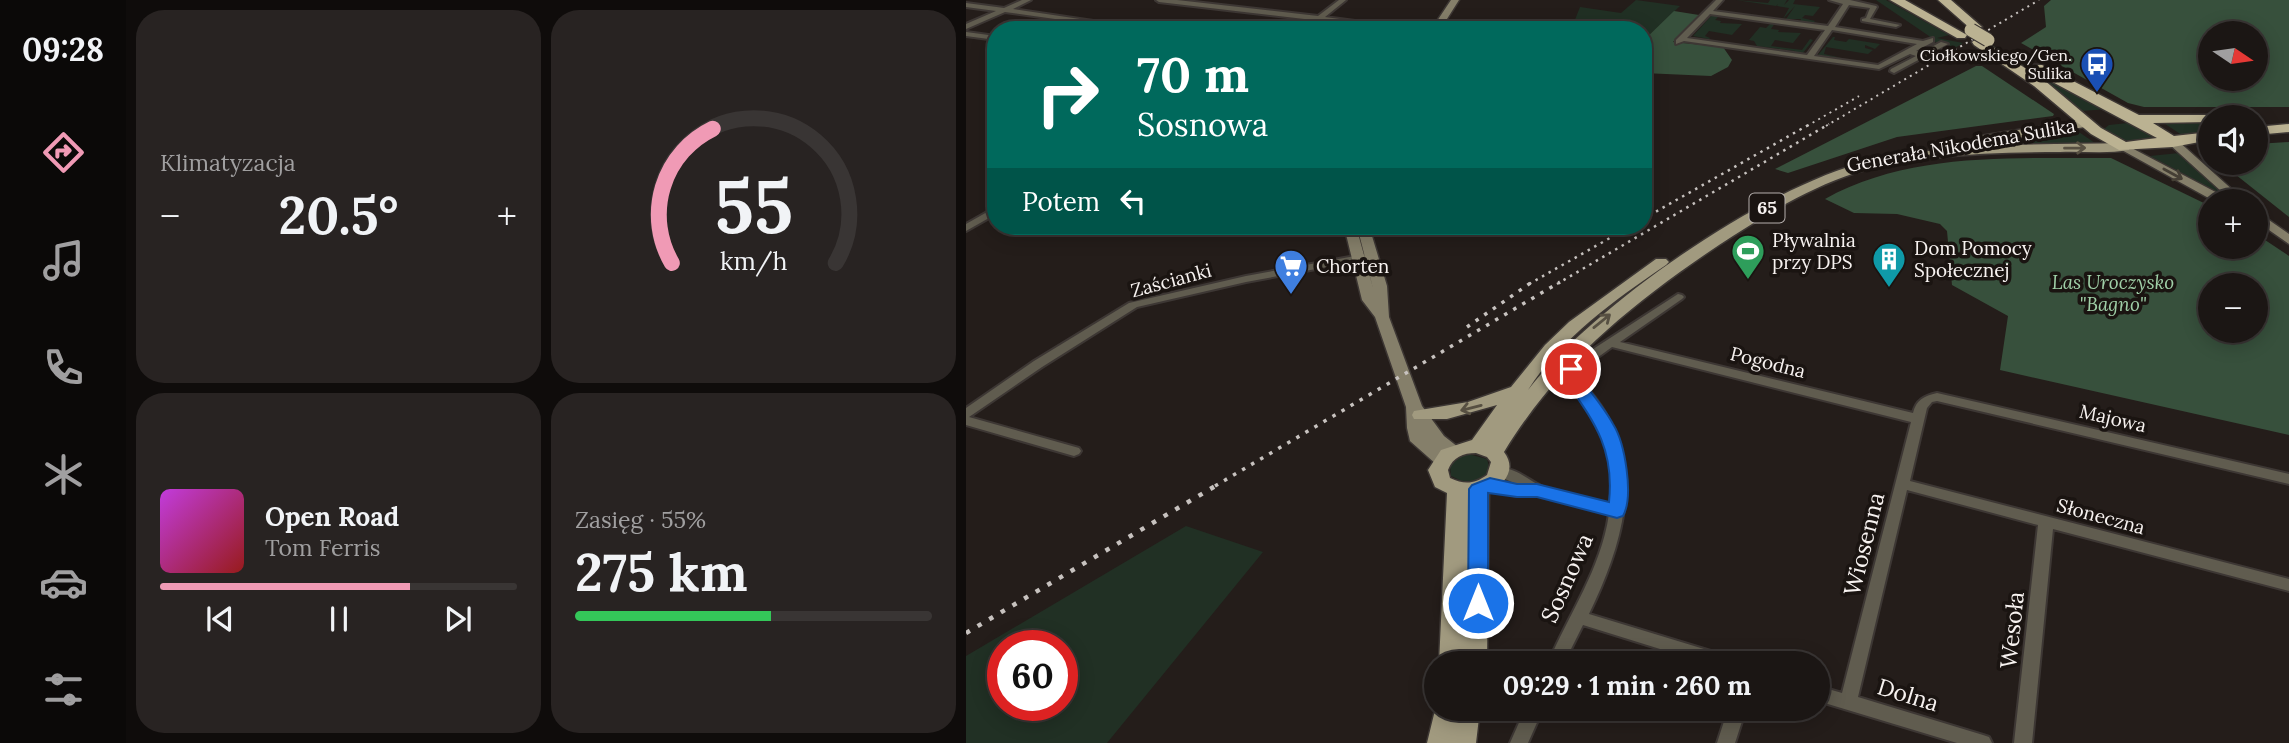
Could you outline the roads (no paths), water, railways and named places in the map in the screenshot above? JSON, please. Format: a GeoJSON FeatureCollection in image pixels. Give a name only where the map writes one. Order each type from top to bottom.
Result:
{"type":"FeatureCollection","features":[{"type":"Feature","properties":{"kind":"highway"},"geometry":{"type":"LineString","coordinates":[[1896,0],[1968,31]]}},
{"type":"Feature","properties":{"kind":"highway"},"geometry":{"type":"LineString","coordinates":[[1917,0],[1984,42],[2087,123],[2124,147]]}},
{"type":"Feature","properties":{"kind":"highway"},"geometry":{"type":"LineString","coordinates":[[1928,0],[1968,31]]}},
{"type":"Feature","properties":{"kind":"highway"},"geometry":{"type":"LineString","coordinates":[[1944,0],[1968,31]]}},
{"type":"Feature","properties":{"kind":"highway"},"geometry":{"type":"LineString","coordinates":[[1984,42],[2136,119],[2173,142]]}},
{"type":"Feature","properties":{"kind":"highway","name":"65"},"geometry":{"type":"LineString","coordinates":[[2087,123],[2198,118]]}},
{"type":"Feature","properties":{"kind":"highway"},"geometry":{"type":"LineString","coordinates":[[2268,118],[2289,118]]}},
{"type":"Feature","properties":{"kind":"highway"},"geometry":{"type":"LineString","coordinates":[[2268,130],[2289,128]]}},
{"type":"Feature","properties":{"kind":"highway","name":"65"},"geometry":{"type":"LineString","coordinates":[[2124,147],[2198,138]]}},
{"type":"Feature","properties":{"kind":"main road","name":"Generała Nikodema Sulika"},"geometry":{"type":"LineString","coordinates":[[1486,449],[1519,390],[1562,338],[1604,301],[1701,236],[1794,182],[1879,155],[2087,123]]}},
{"type":"Feature","properties":{"kind":"main road","name":"Generała Nikodema Sulika"},"geometry":{"type":"LineString","coordinates":[[1486,449],[1544,379],[1586,334],[1669,271],[1797,191],[1851,170],[1934,153],[2008,148],[2124,147]]}},
{"type":"Feature","properties":{"kind":"main road"},"geometry":{"type":"LineString","coordinates":[[1418,411],[1447,414],[1481,406],[1519,390]]}},
{"type":"Feature","properties":{"kind":"main road"},"geometry":{"type":"LineString","coordinates":[[1453,651],[1482,484],[1500,457],[1486,449],[1448,455],[1438,476],[1448,487],[1482,484]]}},
{"type":"Feature","properties":{"kind":"main road"},"geometry":{"type":"LineString","coordinates":[[1475,651],[1482,484]]}},
{"type":"Feature","properties":{"kind":"main road"},"geometry":{"type":"LineString","coordinates":[[1469,651],[1472,581],[1478,570]]}},
{"type":"Feature","properties":{"kind":"main road"},"geometry":{"type":"LineString","coordinates":[[1440,743],[1444,721]]}},
{"type":"Feature","properties":{"kind":"main road"},"geometry":{"type":"LineString","coordinates":[[1463,743],[1466,721]]}},
{"type":"Feature","properties":{"kind":"street"},"geometry":{"type":"LineString","coordinates":[[966,27],[1028,0]]}},
{"type":"Feature","properties":{"kind":"street"},"geometry":{"type":"LineString","coordinates":[[1159,0],[1339,21]]}},
{"type":"Feature","properties":{"kind":"street"},"geometry":{"type":"LineString","coordinates":[[1196,5],[1205,0]]}},
{"type":"Feature","properties":{"kind":"street"},"geometry":{"type":"LineString","coordinates":[[1318,21],[1343,0]]}},
{"type":"Feature","properties":{"kind":"street"},"geometry":{"type":"LineString","coordinates":[[1441,21],[1455,0]]}},
{"type":"Feature","properties":{"kind":"street"},"geometry":{"type":"LineString","coordinates":[[1720,0],[1681,41],[1879,67],[1927,42],[1864,22],[1874,7],[1849,1]]}},
{"type":"Feature","properties":{"kind":"street"},"geometry":{"type":"LineString","coordinates":[[1832,0],[1860,1]]}},
{"type":"Feature","properties":{"kind":"street"},"geometry":{"type":"LineString","coordinates":[[1810,56],[1849,1]]}},
{"type":"Feature","properties":{"kind":"street"},"geometry":{"type":"LineString","coordinates":[[966,5],[1086,21]]}},
{"type":"Feature","properties":{"kind":"street"},"geometry":{"type":"LineString","coordinates":[[1708,12],[1830,28],[1879,28],[1896,25]]}},
{"type":"Feature","properties":{"kind":"street"},"geometry":{"type":"LineString","coordinates":[[1879,28],[1901,33]]}},
{"type":"Feature","properties":{"kind":"street"},"geometry":{"type":"LineString","coordinates":[[966,34],[987,37]]}},
{"type":"Feature","properties":{"kind":"street"},"geometry":{"type":"LineString","coordinates":[[1894,71],[1944,44]]}},
{"type":"Feature","properties":{"kind":"street"},"geometry":{"type":"LineString","coordinates":[[1909,51],[1923,55]]}},
{"type":"Feature","properties":{"kind":"street"},"geometry":{"type":"LineString","coordinates":[[2173,142],[2226,189]]}},
{"type":"Feature","properties":{"kind":"street"},"geometry":{"type":"LineString","coordinates":[[2124,147],[2201,189]]}},
{"type":"Feature","properties":{"kind":"street"},"geometry":{"type":"LineString","coordinates":[[966,228],[987,215]]}},
{"type":"Feature","properties":{"kind":"street"},"geometry":{"type":"LineString","coordinates":[[2268,224],[2289,241]]}},
{"type":"Feature","properties":{"kind":"street"},"geometry":{"type":"LineString","coordinates":[[2268,229],[2289,241]]}},
{"type":"Feature","properties":{"kind":"street"},"geometry":{"type":"LineString","coordinates":[[1354,235],[1380,286],[1382,317],[1418,411],[1415,428],[1419,441],[1448,455]]}},
{"type":"Feature","properties":{"kind":"street"},"geometry":{"type":"LineString","coordinates":[[1363,235],[1364,257]]}},
{"type":"Feature","properties":{"kind":"street","name":"Zaścianki"},"geometry":{"type":"LineString","coordinates":[[966,414],[1133,305],[1364,257]]}},
{"type":"Feature","properties":{"kind":"street"},"geometry":{"type":"LineString","coordinates":[[1610,343],[1678,298]]}},
{"type":"Feature","properties":{"kind":"street","name":"Pogodna"},"geometry":{"type":"LineString","coordinates":[[1610,343],[1918,419]]}},
{"type":"Feature","properties":{"kind":"street","name":"Sosnowa"},"geometry":{"type":"LineString","coordinates":[[1562,651],[1605,559],[1619,492],[1616,460],[1607,427],[1569,374],[1571,369],[1610,343]]}},
{"type":"Feature","properties":{"kind":"street","name":"Majowa"},"geometry":{"type":"LineString","coordinates":[[1928,399],[1937,397],[1956,401],[2289,478]]}},
{"type":"Feature","properties":{"kind":"street","name":"Wiosenna"},"geometry":{"type":"LineString","coordinates":[[1848,702],[1921,407],[1928,399]]}},
{"type":"Feature","properties":{"kind":"street"},"geometry":{"type":"LineString","coordinates":[[966,421],[1074,451]]}},
{"type":"Feature","properties":{"kind":"street","name":"Sosnowa"},"geometry":{"type":"LineString","coordinates":[[1482,484],[1517,491],[1537,490],[1617,511]]}},
{"type":"Feature","properties":{"kind":"street","name":"Słoneczna"},"geometry":{"type":"LineString","coordinates":[[1903,484],[2289,587]]}},
{"type":"Feature","properties":{"kind":"street","name":"Wesoła"},"geometry":{"type":"LineString","coordinates":[[2023,743],[2046,521]]}},
{"type":"Feature","properties":{"kind":"street"},"geometry":{"type":"LineString","coordinates":[[1579,617],[1688,651]]}},
{"type":"Feature","properties":{"kind":"street","name":"Dolna"},"geometry":{"type":"LineString","coordinates":[[1830,697],[1983,743]]}},
{"type":"Feature","properties":{"kind":"street"},"geometry":{"type":"LineString","coordinates":[[1519,743],[1529,721]]}},
{"type":"Feature","properties":{"kind":"street"},"geometry":{"type":"LineString","coordinates":[[1726,743],[1733,721]]}},
{"type":"Feature","properties":{"kind":"railway"},"geometry":{"type":"LineString","coordinates":[[1826,126],[2039,0]]}},
{"type":"Feature","properties":{"kind":"railway"},"geometry":{"type":"LineString","coordinates":[[1807,126],[1859,96]]}},
{"type":"Feature","properties":{"kind":"railway"},"geometry":{"type":"LineString","coordinates":[[1652,214],[1810,124]]}},
{"type":"Feature","properties":{"kind":"railway"},"geometry":{"type":"LineString","coordinates":[[1652,228],[1829,124]]}},
{"type":"Feature","properties":{"kind":"railway"},"geometry":{"type":"LineString","coordinates":[[1530,284],[1615,235]]}},
{"type":"Feature","properties":{"kind":"railway"},"geometry":{"type":"LineString","coordinates":[[1557,284],[1640,235]]}},
{"type":"Feature","properties":{"kind":"railway"},"geometry":{"type":"LineString","coordinates":[[1215,486],[1560,282]]}},
{"type":"Feature","properties":{"kind":"railway"},"geometry":{"type":"LineString","coordinates":[[1467,327],[1530,284]]}},
{"type":"Feature","properties":{"kind":"railway"},"geometry":{"type":"LineString","coordinates":[[966,633],[1217,485]]}},
{"type":"Feature","properties":{"kind":"place","name":"Ciołkowskiego/Gen. Sulika"},"geometry":{"type":"Point","coordinates":[2097,94]}},
{"type":"Feature","properties":{"kind":"place","name":"Pływalnia przy DPS"},"geometry":{"type":"Point","coordinates":[1748,281]}},
{"type":"Feature","properties":{"kind":"place","name":"Dom Pomocy Społecznej"},"geometry":{"type":"Point","coordinates":[1889,289]}},
{"type":"Feature","properties":{"kind":"place","name":"Chorten"},"geometry":{"type":"Point","coordinates":[1291,296]}},
{"type":"Feature","properties":{"kind":"park label","name":"Las Uroczysko \"Bagno\""},"geometry":{"type":"Point","coordinates":[2113,293]}}]}
